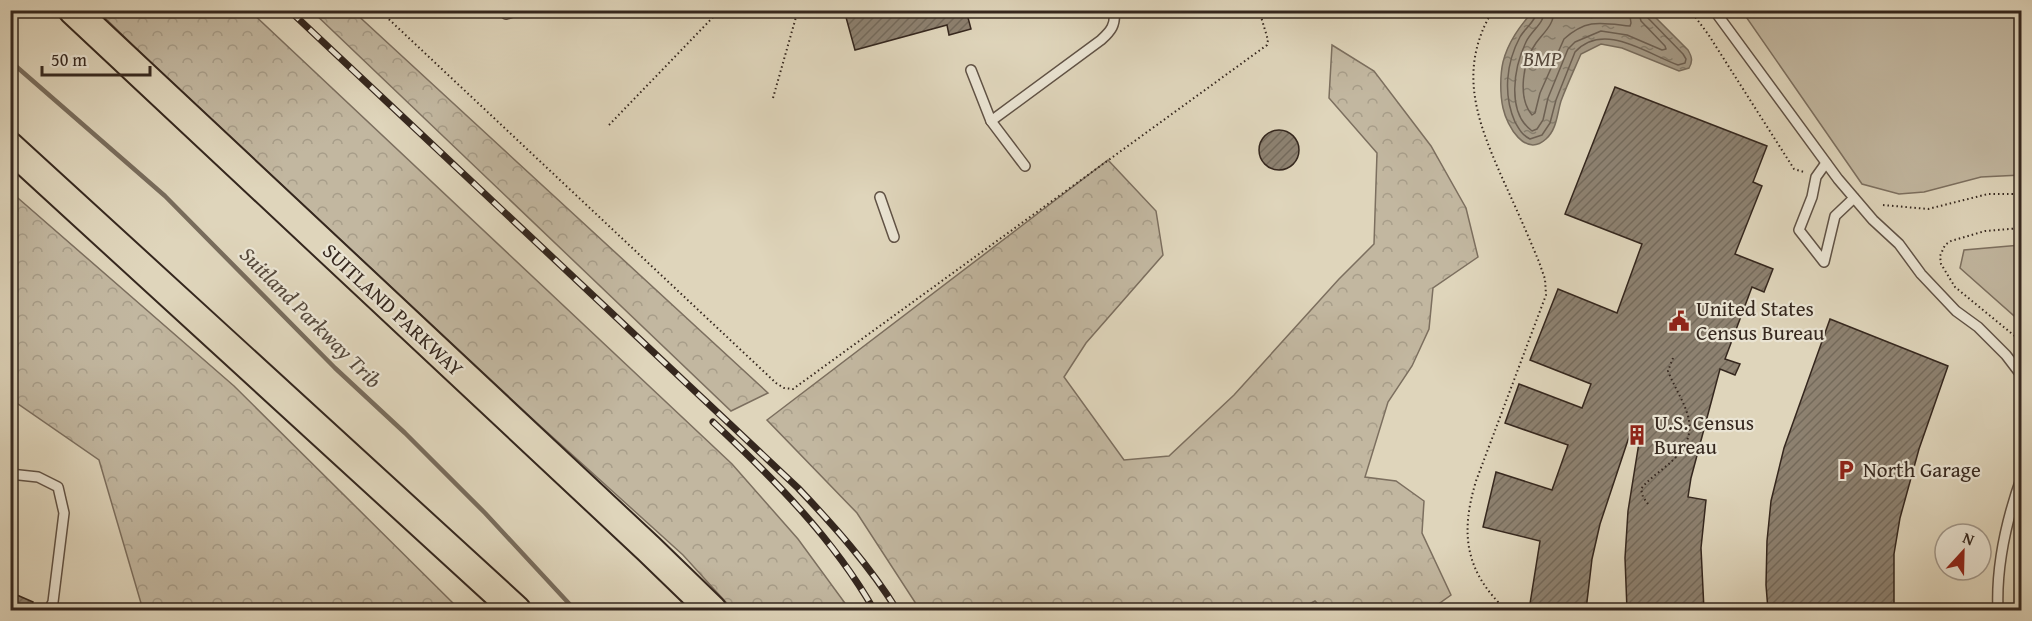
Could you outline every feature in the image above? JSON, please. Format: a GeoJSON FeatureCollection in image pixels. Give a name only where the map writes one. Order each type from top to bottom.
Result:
{"type":"FeatureCollection","features":[{"type":"Feature","properties":{"kind":"highway","name":"SUITLAND PARKWAY"},"geometry":{"type":"LineString","coordinates":[[73,10],[712,610]]}},
{"type":"Feature","properties":{"kind":"highway"},"geometry":{"type":"LineString","coordinates":[[10,147],[516,610]]}},
{"type":"Feature","properties":{"kind":"lane"},"geometry":{"type":"LineString","coordinates":[[507,14],[519,10]]}},
{"type":"Feature","properties":{"kind":"lane"},"geometry":{"type":"LineString","coordinates":[[991,121],[1101,40],[1112,30],[1115,22],[1114,10]]}},
{"type":"Feature","properties":{"kind":"lane"},"geometry":{"type":"LineString","coordinates":[[1714,10],[1854,198],[1873,220],[1899,244],[1921,274],[1956,311],[1978,327],[2006,355],[2022,376]]}},
{"type":"Feature","properties":{"kind":"lane"},"geometry":{"type":"LineString","coordinates":[[971,70],[991,121],[1025,166]]}},
{"type":"Feature","properties":{"kind":"lane"},"geometry":{"type":"LineString","coordinates":[[1826,163],[1816,177],[1812,197],[1799,230],[1824,262],[1835,216],[1854,198]]}},
{"type":"Feature","properties":{"kind":"lane"},"geometry":{"type":"LineString","coordinates":[[880,197],[894,237]]}},
{"type":"Feature","properties":{"kind":"lane"},"geometry":{"type":"LineString","coordinates":[[10,474],[38,477],[58,487],[64,513],[53,602],[49,610]]}},
{"type":"Feature","properties":{"kind":"lane"},"geometry":{"type":"LineString","coordinates":[[1998,610],[2000,561],[2011,506],[2022,476]]}},
{"type":"Feature","properties":{"kind":"path"},"geometry":{"type":"LineString","coordinates":[[379,10],[776,383],[784,388],[793,389],[1267,45],[1268,40],[1259,10]]}},
{"type":"Feature","properties":{"kind":"path"},"geometry":{"type":"LineString","coordinates":[[609,125],[720,10]]}},
{"type":"Feature","properties":{"kind":"path"},"geometry":{"type":"LineString","coordinates":[[773,98],[798,10]]}},
{"type":"Feature","properties":{"kind":"path"},"geometry":{"type":"LineString","coordinates":[[1493,10],[1478,44],[1473,70],[1476,110],[1484,136],[1539,262],[1545,279],[1546,295],[1476,481],[1469,506],[1469,547],[1474,571],[1485,590],[1506,610]]}},
{"type":"Feature","properties":{"kind":"path"},"geometry":{"type":"LineString","coordinates":[[1690,10],[1708,34],[1794,169],[1804,172]]}},
{"type":"Feature","properties":{"kind":"path"},"geometry":{"type":"LineString","coordinates":[[1883,205],[1928,209],[1988,194],[2022,194]]}},
{"type":"Feature","properties":{"kind":"path"},"geometry":{"type":"LineString","coordinates":[[2022,228],[1985,231],[1951,242],[1945,245],[1940,256],[1944,270],[1955,287],[2022,342]]}},
{"type":"Feature","properties":{"kind":"path"},"geometry":{"type":"LineString","coordinates":[[1648,504],[1641,489],[1648,480],[1676,457],[1688,441],[1689,435],[1686,406],[1668,371],[1672,358]]}},
{"type":"Feature","properties":{"kind":"green space"},"geometry":{"type":"Polygon","coordinates":[[[98,11],[250,11],[732,464],[798,539],[850,610],[733,610],[683,555],[537,423],[98,11]]]}},
{"type":"Feature","properties":{"kind":"green space"},"geometry":{"type":"Polygon","coordinates":[[[312,11],[353,11],[768,393],[731,411],[312,11]]]}},
{"type":"Feature","properties":{"kind":"green space"},"geometry":{"type":"Polygon","coordinates":[[[1742,11],[2021,11],[2021,175],[1981,177],[1924,192],[1899,194],[1862,184],[1742,11]]]}},
{"type":"Feature","properties":{"kind":"green space"},"geometry":{"type":"Polygon","coordinates":[[[1332,45],[1374,71],[1431,146],[1466,208],[1478,257],[1433,288],[1429,329],[1412,366],[1388,402],[1365,477],[1396,481],[1424,501],[1422,533],[1451,595],[1430,610],[1324,610],[1315,601],[1298,610],[920,610],[857,513],[767,420],[1108,160],[1156,211],[1163,255],[1086,343],[1064,377],[1124,460],[1169,456],[1234,395],[1339,279],[1374,244],[1377,153],[1329,98],[1332,45]]]}},
{"type":"Feature","properties":{"kind":"green space"},"geometry":{"type":"Polygon","coordinates":[[[11,192],[234,386],[460,610],[143,610],[99,460],[11,399],[11,192]]]}},
{"type":"Feature","properties":{"kind":"green space"},"geometry":{"type":"Polygon","coordinates":[[[2022,245],[2021,322],[1960,268],[1964,250],[2022,245]]]}},
{"type":"Feature","properties":{"kind":"water","name":"BMP"},"geometry":{"type":"Polygon","coordinates":[[[1533,11],[1649,11],[1688,50],[1691,63],[1689,68],[1679,71],[1622,48],[1601,44],[1581,54],[1561,101],[1550,135],[1538,144],[1531,145],[1518,137],[1508,123],[1501,97],[1501,73],[1511,41],[1533,11]]]}},
{"type":"Feature","properties":{"kind":"building"},"geometry":{"type":"Polygon","coordinates":[[[844,10],[966,10],[971,29],[949,35],[947,25],[855,50],[844,10]]]}},
{"type":"Feature","properties":{"kind":"building"},"geometry":{"type":"Polygon","coordinates":[[[1615,87],[1767,146],[1753,182],[1762,186],[1735,254],[1773,269],[1764,292],[1752,287],[1725,359],[1740,364],[1735,375],[1720,369],[1688,497],[1706,500],[1701,548],[1704,610],[1627,610],[1625,558],[1628,511],[1641,430],[1632,428],[1600,524],[1592,559],[1586,610],[1529,610],[1540,541],[1483,527],[1496,472],[1552,490],[1568,445],[1505,423],[1519,384],[1582,408],[1591,384],[1530,360],[1558,289],[1617,313],[1642,244],[1565,214],[1615,87]]]}},
{"type":"Feature","properties":{"kind":"building"},"geometry":{"type":"Polygon","coordinates":[[[1279,130],[1287,131],[1293,136],[1298,142],[1298,158],[1293,164],[1287,169],[1279,170],[1271,169],[1265,164],[1260,158],[1259,150],[1260,142],[1265,136],[1271,131],[1279,130]]]}},
{"type":"Feature","properties":{"kind":"building","name":"North Garage"},"geometry":{"type":"Polygon","coordinates":[[[1830,319],[1948,366],[1919,449],[1900,518],[1894,554],[1894,609],[1768,610],[1767,541],[1771,501],[1784,448],[1830,319]]]}},
{"type":"Feature","properties":{"kind":"building"},"geometry":{"type":"Polygon","coordinates":[[[10,592],[33,602],[30,610],[10,610],[10,592]]]}},
{"type":"Feature","properties":{"kind":"waterway","name":"Suitland Parkway Trib"},"geometry":{"type":"LineString","coordinates":[[10,61],[165,196],[335,368],[405,433],[485,513],[575,610]]}},
{"type":"Feature","properties":{"kind":"railway"},"geometry":{"type":"LineString","coordinates":[[289,10],[798,488],[851,547],[897,610]]}},
{"type":"Feature","properties":{"kind":"railway"},"geometry":{"type":"LineString","coordinates":[[713,422],[801,510],[840,558],[874,610]]}},
{"type":"Feature","properties":{"kind":"place","name":"United States Census Bureau"},"geometry":{"type":"Point","coordinates":[1679,321]}},
{"type":"Feature","properties":{"kind":"place","name":"U.S. Census Bureau"},"geometry":{"type":"Point","coordinates":[1637,435]}},
{"type":"Feature","properties":{"kind":"place","name":"North Garage"},"geometry":{"type":"Point","coordinates":[1846,470]}}]}
